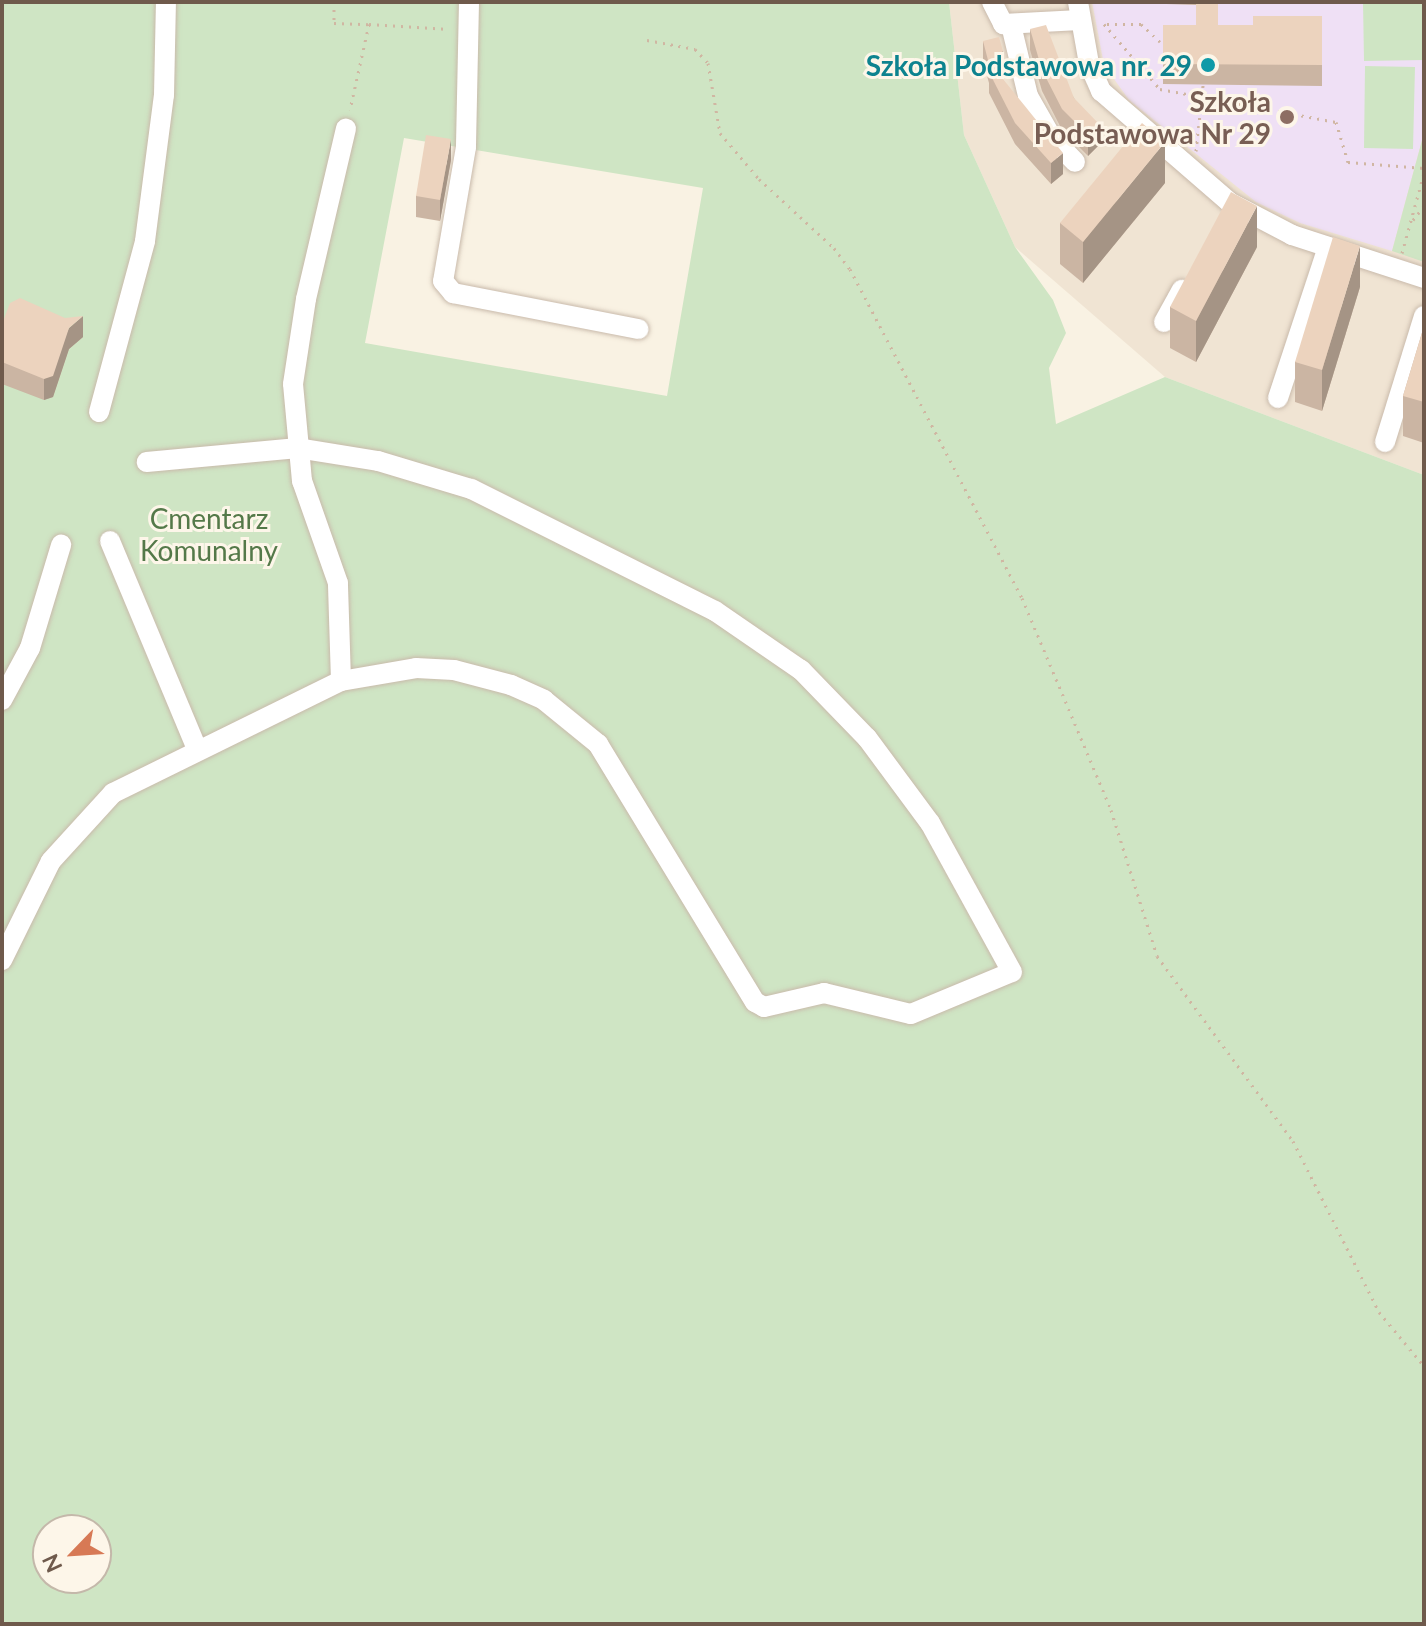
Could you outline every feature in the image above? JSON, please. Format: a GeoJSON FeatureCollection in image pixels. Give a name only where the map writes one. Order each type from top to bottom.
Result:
{"type":"FeatureCollection","features":[{"type":"Feature","properties":{"kind":"street"},"geometry":{"type":"LineString","coordinates":[[99,412],[145,241],[164,95],[166,2]]}},
{"type":"Feature","properties":{"kind":"street"},"geometry":{"type":"LineString","coordinates":[[469,2],[466,147],[443,281],[453,293],[639,329]]}},
{"type":"Feature","properties":{"kind":"street"},"geometry":{"type":"LineString","coordinates":[[992,2],[995,16],[1011,25],[1084,16],[1101,91],[1143,140],[1229,202],[1264,223],[1424,278]]}},
{"type":"Feature","properties":{"kind":"street"},"geometry":{"type":"LineString","coordinates":[[1011,25],[1028,96],[1052,138],[1075,162]]}},
{"type":"Feature","properties":{"kind":"street"},"geometry":{"type":"LineString","coordinates":[[341,681],[338,583],[313,517],[298,448],[293,384],[297,348],[346,129]]}},
{"type":"Feature","properties":{"kind":"street"},"geometry":{"type":"LineString","coordinates":[[1215,227],[1229,202]]}},
{"type":"Feature","properties":{"kind":"street"},"geometry":{"type":"LineString","coordinates":[[1278,398],[1328,247]]}},
{"type":"Feature","properties":{"kind":"street"},"geometry":{"type":"LineString","coordinates":[[1164,322],[1193,268]]}},
{"type":"Feature","properties":{"kind":"street"},"geometry":{"type":"LineString","coordinates":[[1385,442],[1424,316]]}},
{"type":"Feature","properties":{"kind":"street"},"geometry":{"type":"LineString","coordinates":[[2,960],[51,861],[103,800],[341,681],[402,669],[454,670],[511,685],[574,721],[615,766],[755,1002],[764,1007],[824,993],[911,1014],[1012,972],[903,783],[827,694],[755,635],[471,489],[378,461],[298,448],[147,462]]}},
{"type":"Feature","properties":{"kind":"street"},"geometry":{"type":"LineString","coordinates":[[110,541],[197,749]]}},
{"type":"Feature","properties":{"kind":"street"},"geometry":{"type":"LineString","coordinates":[[2,700],[30,648],[61,545]]}},
{"type":"Feature","properties":{"kind":"path"},"geometry":{"type":"LineString","coordinates":[[334,2],[334,23],[443,28],[456,35]]}},
{"type":"Feature","properties":{"kind":"path"},"geometry":{"type":"LineString","coordinates":[[1084,16],[1104,24],[1141,24],[1160,42]]}},
{"type":"Feature","properties":{"kind":"path"},"geometry":{"type":"LineString","coordinates":[[346,129],[369,24]]}},
{"type":"Feature","properties":{"kind":"path"},"geometry":{"type":"LineString","coordinates":[[1104,24],[1160,89],[1336,122],[1348,162],[1424,170],[1400,261]]}},
{"type":"Feature","properties":{"kind":"path"},"geometry":{"type":"LineString","coordinates":[[647,40],[695,49],[708,63],[720,133],[759,179],[834,248],[850,269],[1022,598],[1111,810],[1157,956],[1293,1141],[1379,1312],[1424,1366]]}},
{"type":"Feature","properties":{"kind":"path"},"geometry":{"type":"LineString","coordinates":[[1192,157],[1201,140],[1203,85]]}},
{"type":"Feature","properties":{"kind":"path"},"geometry":{"type":"LineString","coordinates":[[1410,222],[1424,206]]}},
{"type":"Feature","properties":{"kind":"shaded area"},"geometry":{"type":"Polygon","coordinates":[[[949,2],[1424,2],[1424,475],[1165,377],[1015,247],[964,135],[949,2]]]}},
{"type":"Feature","properties":{"kind":"shaded area","name":"Szkoła Podstawowa Nr 29"},"geometry":{"type":"Polygon","coordinates":[[[1092,2],[1424,2],[1424,133],[1392,251],[1300,223],[1256,202],[1129,100],[1104,65],[1092,2]]]}},
{"type":"Feature","properties":{"kind":"green space","name":"Cmentarz Komunalny"},"geometry":{"type":"Polygon","coordinates":[[[2,2],[949,2],[964,135],[1015,247],[1053,300],[1066,333],[1049,368],[1056,424],[1165,377],[1424,475],[1424,1624],[2,1624],[2,2]],[[404,138],[365,343],[667,396],[703,188],[404,138]]]}},
{"type":"Feature","properties":{"kind":"green space"},"geometry":{"type":"Polygon","coordinates":[[[1363,2],[1424,2],[1424,60],[1364,61],[1363,2]]]}},
{"type":"Feature","properties":{"kind":"green space"},"geometry":{"type":"Polygon","coordinates":[[[1365,66],[1415,67],[1413,149],[1364,148],[1365,66]]]}},
{"type":"Feature","properties":{"kind":"green space"},"geometry":{"type":"Polygon","coordinates":[[[1424,133],[1424,262],[1392,251],[1424,133]]]}},
{"type":"Feature","properties":{"kind":"building"},"geometry":{"type":"Polygon","coordinates":[[[1196,2],[1218,2],[1218,25],[1253,25],[1253,16],[1322,16],[1322,65],[1163,64],[1163,25],[1196,25],[1196,2]]]}},
{"type":"Feature","properties":{"kind":"building"},"geometry":{"type":"Polygon","coordinates":[[[1046,25],[1074,98],[1099,124],[1088,135],[1062,109],[1042,70],[1030,29],[1046,25]]]}},
{"type":"Feature","properties":{"kind":"building"},"geometry":{"type":"Polygon","coordinates":[[[999,37],[1003,51],[989,64],[983,41],[999,37]]]}},
{"type":"Feature","properties":{"kind":"building"},"geometry":{"type":"Polygon","coordinates":[[[994,68],[1063,153],[1051,163],[1015,123],[989,72],[994,68]]]}},
{"type":"Feature","properties":{"kind":"building"},"geometry":{"type":"Polygon","coordinates":[[[1142,123],[1165,142],[1083,242],[1060,223],[1142,123]]]}},
{"type":"Feature","properties":{"kind":"building"},"geometry":{"type":"Polygon","coordinates":[[[426,135],[451,139],[440,200],[416,196],[426,135]]]}},
{"type":"Feature","properties":{"kind":"building"},"geometry":{"type":"Polygon","coordinates":[[[1231,192],[1257,206],[1196,321],[1170,307],[1231,192]]]}},
{"type":"Feature","properties":{"kind":"building"},"geometry":{"type":"Polygon","coordinates":[[[1333,237],[1360,246],[1322,370],[1295,362],[1333,237]]]}},
{"type":"Feature","properties":{"kind":"building"},"geometry":{"type":"Polygon","coordinates":[[[20,298],[65,318],[83,316],[69,328],[53,376],[44,379],[2,362],[2,324],[10,303],[20,298]]]}},
{"type":"Feature","properties":{"kind":"building"},"geometry":{"type":"Polygon","coordinates":[[[1424,326],[1424,402],[1403,396],[1424,326]]]}},
{"type":"Feature","properties":{"kind":"place","name":"Szkoła Podstawowa nr. 29"},"geometry":{"type":"Point","coordinates":[1208,65]}},
{"type":"Feature","properties":{"kind":"place","name":"Szkoła Podstawowa Nr 29"},"geometry":{"type":"Point","coordinates":[1287,117]}}]}
